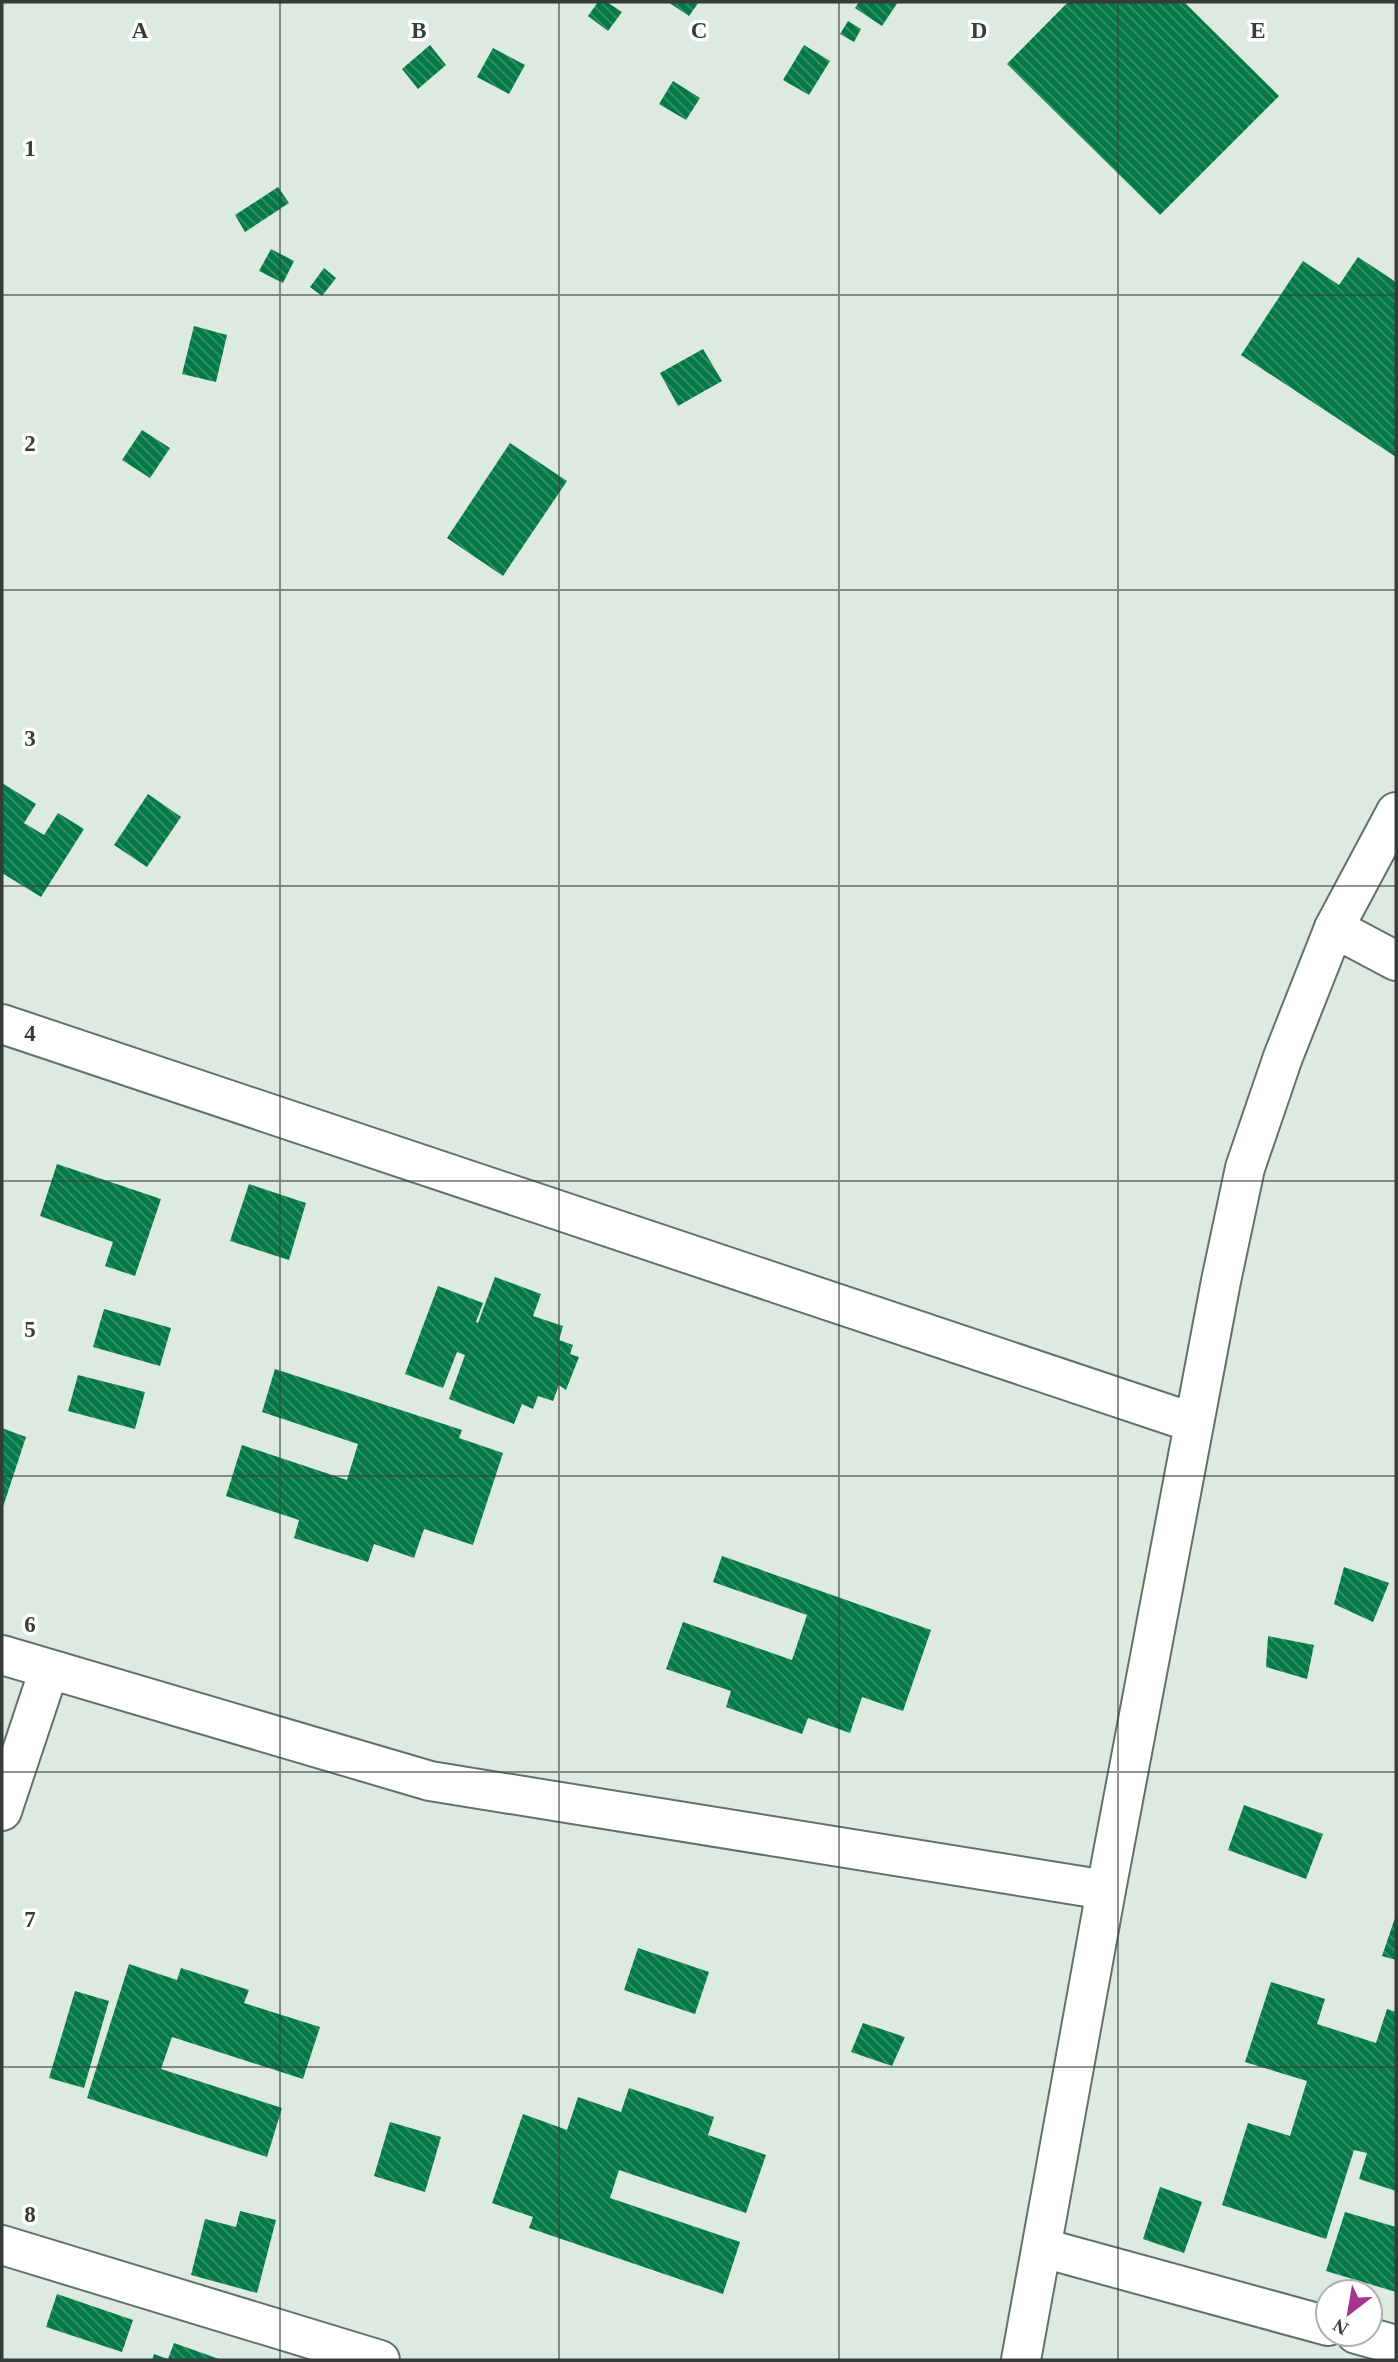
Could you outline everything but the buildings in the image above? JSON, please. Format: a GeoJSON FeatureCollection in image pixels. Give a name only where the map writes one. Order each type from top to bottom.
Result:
{"type":"FeatureCollection","features":[{"type":"Feature","properties":{"kind":"street"},"geometry":{"type":"LineString","coordinates":[[1021,2360],[1106,1890],[1245,1168],[1283,1056],[1334,928],[1396,812]]}},
{"type":"Feature","properties":{"kind":"street"},"geometry":{"type":"LineString","coordinates":[[1334,928],[1396,961]]}},
{"type":"Feature","properties":{"kind":"street"},"geometry":{"type":"LineString","coordinates":[[2,1024],[1194,1423]]}},
{"type":"Feature","properties":{"kind":"street"},"geometry":{"type":"LineString","coordinates":[[2,1655],[430,1781],[1106,1890]]}},
{"type":"Feature","properties":{"kind":"street"},"geometry":{"type":"LineString","coordinates":[[2,1811],[49,1670]]}},
{"type":"Feature","properties":{"kind":"street"},"geometry":{"type":"LineString","coordinates":[[2,2245],[380,2360]]}},
{"type":"Feature","properties":{"kind":"street"},"geometry":{"type":"LineString","coordinates":[[1043,2248],[1314,2322]]}}]}
